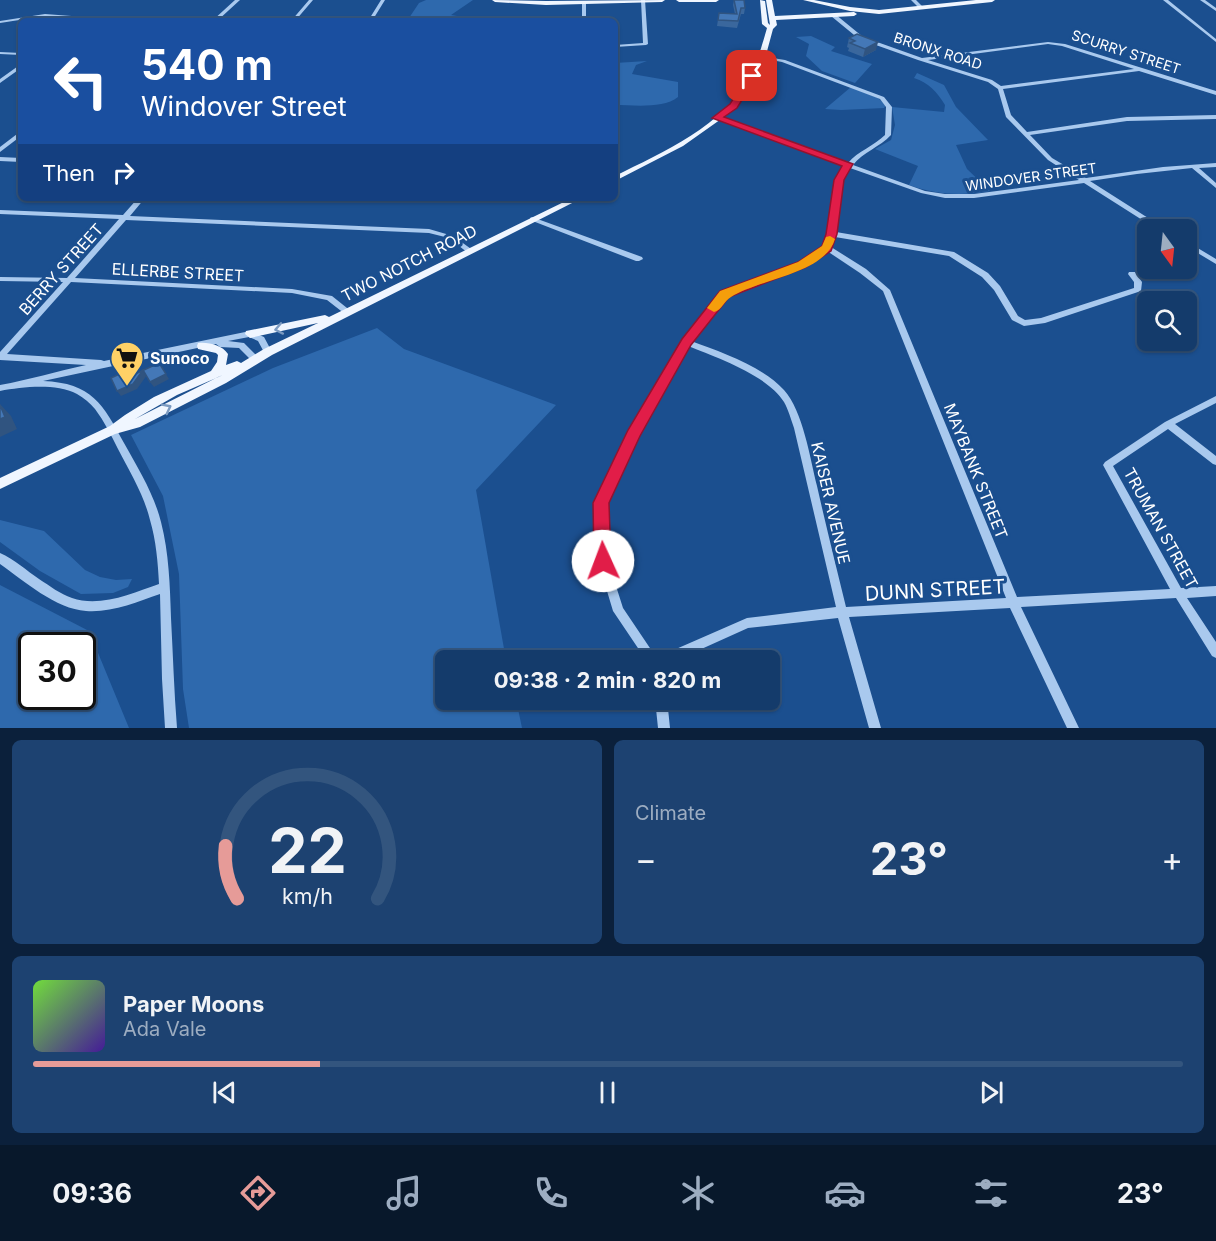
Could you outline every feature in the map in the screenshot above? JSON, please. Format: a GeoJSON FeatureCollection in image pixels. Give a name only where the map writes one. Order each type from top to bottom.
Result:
{"type":"FeatureCollection","features":[{"type":"Feature","properties":{"kind":"main road"},"geometry":{"type":"LineString","coordinates":[[495,0],[536,3],[662,0]]}},
{"type":"Feature","properties":{"kind":"main road"},"geometry":{"type":"LineString","coordinates":[[679,0],[716,0]]}},
{"type":"Feature","properties":{"kind":"main road"},"geometry":{"type":"LineString","coordinates":[[764,0],[765,24],[773,24],[793,18],[890,11],[991,0]]}},
{"type":"Feature","properties":{"kind":"main road"},"geometry":{"type":"LineString","coordinates":[[618,177],[680,146],[733,106],[763,57],[773,24],[764,0]]}},
{"type":"Feature","properties":{"kind":"main road"},"geometry":{"type":"LineString","coordinates":[[806,0],[852,8],[890,11]]}},
{"type":"Feature","properties":{"kind":"main road"},"geometry":{"type":"LineString","coordinates":[[819,0],[852,8],[921,7]]}},
{"type":"Feature","properties":{"kind":"main road"},"geometry":{"type":"LineString","coordinates":[[833,15],[852,8]]}},
{"type":"Feature","properties":{"kind":"main road","name":"TWO NOTCH ROAD"},"geometry":{"type":"LineString","coordinates":[[0,484],[112,430],[136,424],[222,380],[268,352],[571,201]]}},
{"type":"Feature","properties":{"kind":"main road"},"geometry":{"type":"LineString","coordinates":[[250,334],[348,312]]}},
{"type":"Feature","properties":{"kind":"main road"},"geometry":{"type":"LineString","coordinates":[[202,345],[219,350],[223,354],[222,363],[214,374]]}},
{"type":"Feature","properties":{"kind":"main road","name":"TWO NOTCH ROAD"},"geometry":{"type":"LineString","coordinates":[[112,430],[131,415],[214,374],[255,359]]}},
{"type":"Feature","properties":{"kind":"street"},"geometry":{"type":"LineString","coordinates":[[217,18],[238,0]]}},
{"type":"Feature","properties":{"kind":"street"},"geometry":{"type":"LineString","coordinates":[[296,18],[311,0]]}},
{"type":"Feature","properties":{"kind":"street"},"geometry":{"type":"LineString","coordinates":[[372,18],[383,0]]}},
{"type":"Feature","properties":{"kind":"street"},"geometry":{"type":"LineString","coordinates":[[618,46],[646,44],[643,0]]}},
{"type":"Feature","properties":{"kind":"street"},"geometry":{"type":"LineString","coordinates":[[913,0],[921,7]]}},
{"type":"Feature","properties":{"kind":"street"},"geometry":{"type":"LineString","coordinates":[[1165,0],[1216,41]]}},
{"type":"Feature","properties":{"kind":"street"},"geometry":{"type":"LineString","coordinates":[[1202,0],[1216,10]]}},
{"type":"Feature","properties":{"kind":"street"},"geometry":{"type":"LineString","coordinates":[[584,2],[584,18]]}},
{"type":"Feature","properties":{"kind":"street"},"geometry":{"type":"LineString","coordinates":[[26,18],[45,15],[84,18]]}},
{"type":"Feature","properties":{"kind":"street","name":"BRONX ROAD"},"geometry":{"type":"LineString","coordinates":[[833,15],[861,38],[990,81],[1000,88]]}},
{"type":"Feature","properties":{"kind":"street"},"geometry":{"type":"LineString","coordinates":[[0,22],[18,19]]}},
{"type":"Feature","properties":{"kind":"street","name":"SCURRY STREET"},"geometry":{"type":"LineString","coordinates":[[920,59],[1048,43],[1063,45],[1216,93]]}},
{"type":"Feature","properties":{"kind":"street"},"geometry":{"type":"LineString","coordinates":[[0,53],[18,54]]}},
{"type":"Feature","properties":{"kind":"street"},"geometry":{"type":"LineString","coordinates":[[647,650],[618,611],[603,561],[601,503],[633,434],[686,342],[725,294],[802,264],[827,248],[832,234],[839,180],[848,164],[883,141],[888,135],[890,117],[887,102],[878,95],[783,61],[763,57]]}},
{"type":"Feature","properties":{"kind":"street"},"geometry":{"type":"LineString","coordinates":[[0,81],[18,68]]}},
{"type":"Feature","properties":{"kind":"street"},"geometry":{"type":"LineString","coordinates":[[1139,70],[1000,88],[1008,117],[1050,159],[1146,219]]}},
{"type":"Feature","properties":{"kind":"street"},"geometry":{"type":"LineString","coordinates":[[1025,135],[1127,119],[1216,117]]}},
{"type":"Feature","properties":{"kind":"street","name":"WINDOVER STREET"},"geometry":{"type":"LineString","coordinates":[[717,118],[923,192],[950,198],[1086,182],[1192,166],[1216,165]]}},
{"type":"Feature","properties":{"kind":"street"},"geometry":{"type":"LineString","coordinates":[[0,150],[18,135]]}},
{"type":"Feature","properties":{"kind":"street"},"geometry":{"type":"LineString","coordinates":[[0,159],[18,160]]}},
{"type":"Feature","properties":{"kind":"street"},"geometry":{"type":"LineString","coordinates":[[1192,166],[1216,186]]}},
{"type":"Feature","properties":{"kind":"street","name":"BERRY STREET"},"geometry":{"type":"LineString","coordinates":[[0,357],[139,201]]}},
{"type":"Feature","properties":{"kind":"street"},"geometry":{"type":"LineString","coordinates":[[0,212],[439,232],[451,237],[470,251]]}},
{"type":"Feature","properties":{"kind":"street"},"geometry":{"type":"LineString","coordinates":[[532,219],[639,259]]}},
{"type":"Feature","properties":{"kind":"street"},"geometry":{"type":"LineString","coordinates":[[832,234],[951,254],[985,275],[997,288],[1015,318],[1024,323],[1042,321],[1138,289],[1138,282],[1132,274]]}},
{"type":"Feature","properties":{"kind":"street","name":"MAYBANK STREET"},"geometry":{"type":"LineString","coordinates":[[827,248],[863,271],[885,290],[1014,604],[1073,728]]}},
{"type":"Feature","properties":{"kind":"street"},"geometry":{"type":"LineString","coordinates":[[1197,250],[1216,262]]}},
{"type":"Feature","properties":{"kind":"street","name":"ELLERBE STREET"},"geometry":{"type":"LineString","coordinates":[[0,279],[70,280],[302,292],[329,298],[348,312]]}},
{"type":"Feature","properties":{"kind":"street"},"geometry":{"type":"LineString","coordinates":[[0,388],[24,384],[49,375],[250,334],[261,339],[268,352]]}},
{"type":"Feature","properties":{"kind":"street","name":"KAISER AVENUE"},"geometry":{"type":"LineString","coordinates":[[686,342],[734,360],[773,386],[787,400],[798,428],[842,612],[875,728]]}},
{"type":"Feature","properties":{"kind":"street"},"geometry":{"type":"LineString","coordinates":[[202,345],[238,344],[248,350],[255,359]]}},
{"type":"Feature","properties":{"kind":"street"},"geometry":{"type":"LineString","coordinates":[[0,357],[113,363]]}},
{"type":"Feature","properties":{"kind":"street"},"geometry":{"type":"LineString","coordinates":[[24,384],[61,386],[89,396],[100,406],[143,488],[158,529],[164,586],[171,728]]}},
{"type":"Feature","properties":{"kind":"street","name":"TRUMAN STREET"},"geometry":{"type":"LineString","coordinates":[[1216,399],[1168,424],[1108,465],[1179,594],[1216,652]]}},
{"type":"Feature","properties":{"kind":"street"},"geometry":{"type":"LineString","coordinates":[[1168,424],[1216,461]]}},
{"type":"Feature","properties":{"kind":"street"},"geometry":{"type":"LineString","coordinates":[[0,558],[58,596],[78,605],[109,603],[164,586]]}},
{"type":"Feature","properties":{"kind":"street","name":"DUNN STREET"},"geometry":{"type":"LineString","coordinates":[[686,650],[747,623],[842,612],[1216,591]]}},
{"type":"Feature","properties":{"kind":"street"},"geometry":{"type":"LineString","coordinates":[[662,710],[664,728]]}},
{"type":"Feature","properties":{"kind":"shaded area"},"geometry":{"type":"Polygon","coordinates":[[[426,0],[473,0],[451,15],[470,18],[409,18],[419,3],[426,0]]]}},
{"type":"Feature","properties":{"kind":"shaded area"},"geometry":{"type":"Polygon","coordinates":[[[811,36],[835,47],[831,51],[872,64],[855,83],[822,71],[806,56],[809,44],[796,37],[811,36]]]}},
{"type":"Feature","properties":{"kind":"shaded area"},"geometry":{"type":"Polygon","coordinates":[[[647,61],[636,65],[632,74],[678,82],[678,97],[656,105],[618,105],[618,63],[647,61]]]}},
{"type":"Feature","properties":{"kind":"shaded area"},"geometry":{"type":"Polygon","coordinates":[[[917,73],[944,85],[956,107],[988,140],[956,145],[967,169],[990,191],[949,194],[909,185],[918,166],[875,149],[891,140],[895,125],[892,107],[944,112],[945,105],[936,92],[924,82],[914,78],[917,73]]]}},
{"type":"Feature","properties":{"kind":"shaded area"},"geometry":{"type":"Polygon","coordinates":[[[851,87],[878,98],[886,105],[884,108],[825,109],[851,87]]]}},
{"type":"Feature","properties":{"kind":"shaded area"},"geometry":{"type":"Polygon","coordinates":[[[377,328],[404,349],[556,405],[476,490],[504,650],[435,650],[435,710],[518,710],[522,728],[189,728],[183,689],[179,574],[163,496],[131,435],[273,368],[377,328]]]}},
{"type":"Feature","properties":{"kind":"shaded area"},"geometry":{"type":"Polygon","coordinates":[[[0,520],[44,531],[85,570],[100,577],[116,580],[132,579],[128,587],[113,593],[81,594],[40,571],[0,542],[0,520]]]}},
{"type":"Feature","properties":{"kind":"shaded area"},"geometry":{"type":"Polygon","coordinates":[[[0,585],[89,632],[18,632],[18,710],[96,710],[96,648],[129,728],[0,728],[0,585]]]}},
{"type":"Feature","properties":{"kind":"building"},"geometry":{"type":"Polygon","coordinates":[[[734,0],[744,0],[745,8],[741,8],[738,21],[718,20],[719,13],[737,14],[734,0]]]}},
{"type":"Feature","properties":{"kind":"building"},"geometry":{"type":"Polygon","coordinates":[[[857,34],[878,42],[865,49],[850,43],[855,41],[849,38],[857,34]]]}},
{"type":"Feature","properties":{"kind":"building"},"geometry":{"type":"Polygon","coordinates":[[[159,363],[166,374],[150,382],[143,370],[159,363]]]}},
{"type":"Feature","properties":{"kind":"building"},"geometry":{"type":"Polygon","coordinates":[[[130,369],[133,375],[143,371],[133,384],[117,391],[111,378],[130,369]]]}},
{"type":"Feature","properties":{"kind":"building"},"geometry":{"type":"Polygon","coordinates":[[[0,405],[5,417],[0,419],[0,405]]]}},
{"type":"Feature","properties":{"kind":"slow traffic"},"geometry":{"type":"LineString","coordinates":[[714,308],[725,294],[802,264],[827,248],[830,239]]}},
{"type":"Feature","properties":{"kind":"place","name":"Sunoco"},"geometry":{"type":"Point","coordinates":[127,387]}},
{"type":"Feature","properties":{"kind":"route"},"geometry":{"type":"LineString","coordinates":[[603,561],[601,503],[633,434],[686,342],[725,294],[802,264],[827,248],[832,234],[839,180],[848,164],[717,118],[733,106],[752,76]]}}]}
